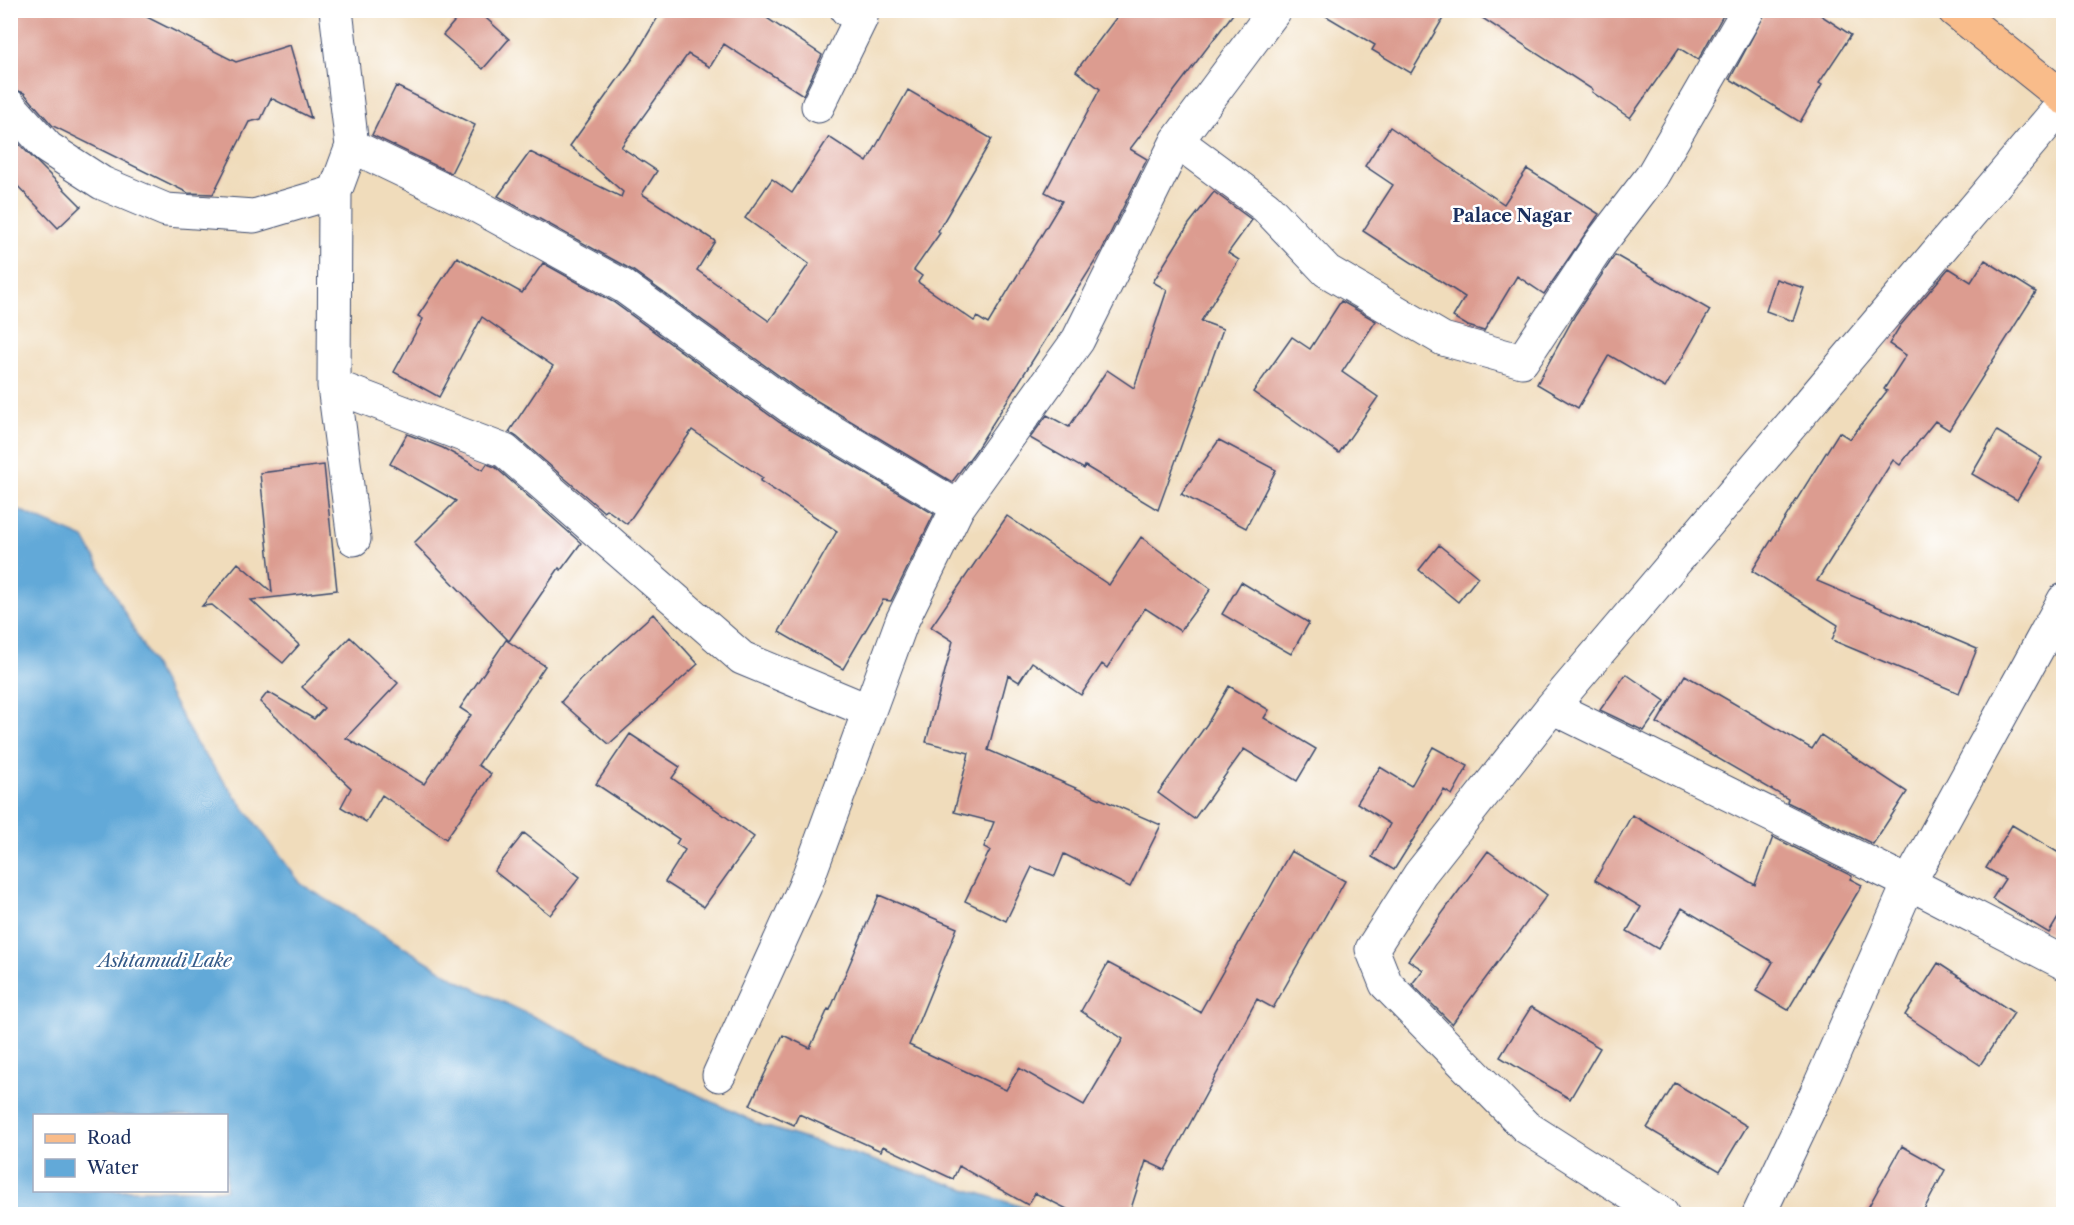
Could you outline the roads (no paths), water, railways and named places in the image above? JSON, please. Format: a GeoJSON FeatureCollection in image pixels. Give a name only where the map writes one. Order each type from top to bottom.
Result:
{"type":"FeatureCollection","features":[{"type":"Feature","properties":{"kind":"main road"},"geometry":{"type":"LineString","coordinates":[[1954,10],[2064,98]]}},
{"type":"Feature","properties":{"kind":"street"},"geometry":{"type":"LineString","coordinates":[[336,10],[352,146],[335,192],[334,386],[354,539]]}},
{"type":"Feature","properties":{"kind":"street"},"geometry":{"type":"LineString","coordinates":[[818,106],[861,18],[848,10]]}},
{"type":"Feature","properties":{"kind":"street"},"geometry":{"type":"LineString","coordinates":[[719,1075],[805,886],[902,621],[958,507],[1078,340],[1177,141],[1275,10]]}},
{"type":"Feature","properties":{"kind":"street"},"geometry":{"type":"LineString","coordinates":[[1177,141],[1266,207],[1327,271],[1443,339],[1522,360],[1599,245],[1652,176],[1748,10]]}},
{"type":"Feature","properties":{"kind":"street"},"geometry":{"type":"LineString","coordinates":[[1662,1215],[1526,1127],[1386,984],[1372,949],[1420,874],[1552,707],[2064,103]]}},
{"type":"Feature","properties":{"kind":"street"},"geometry":{"type":"LineString","coordinates":[[10,106],[48,148],[102,183],[166,210],[254,216],[335,192]]}},
{"type":"Feature","properties":{"kind":"street"},"geometry":{"type":"LineString","coordinates":[[352,146],[477,206],[623,286],[789,406],[958,507]]}},
{"type":"Feature","properties":{"kind":"street"},"geometry":{"type":"LineString","coordinates":[[334,386],[506,451],[742,658],[869,711]]}},
{"type":"Feature","properties":{"kind":"street"},"geometry":{"type":"LineString","coordinates":[[1759,1215],[1817,1092],[1909,882],[2064,600]]}},
{"type":"Feature","properties":{"kind":"street"},"geometry":{"type":"LineString","coordinates":[[1552,707],[1909,882],[2064,963]]}},
{"type":"Feature","properties":{"kind":"water","name":"Ashtamudi Lake"},"geometry":{"type":"Polygon","coordinates":[[[14,508],[84,538],[197,745],[301,884],[457,980],[761,1125],[1045,1214],[11,1214],[10,510],[14,508]]]}},
{"type":"Feature","properties":{"kind":"district","name":"Palace Nagar"},"geometry":{"type":"Point","coordinates":[1512,216]}}]}
